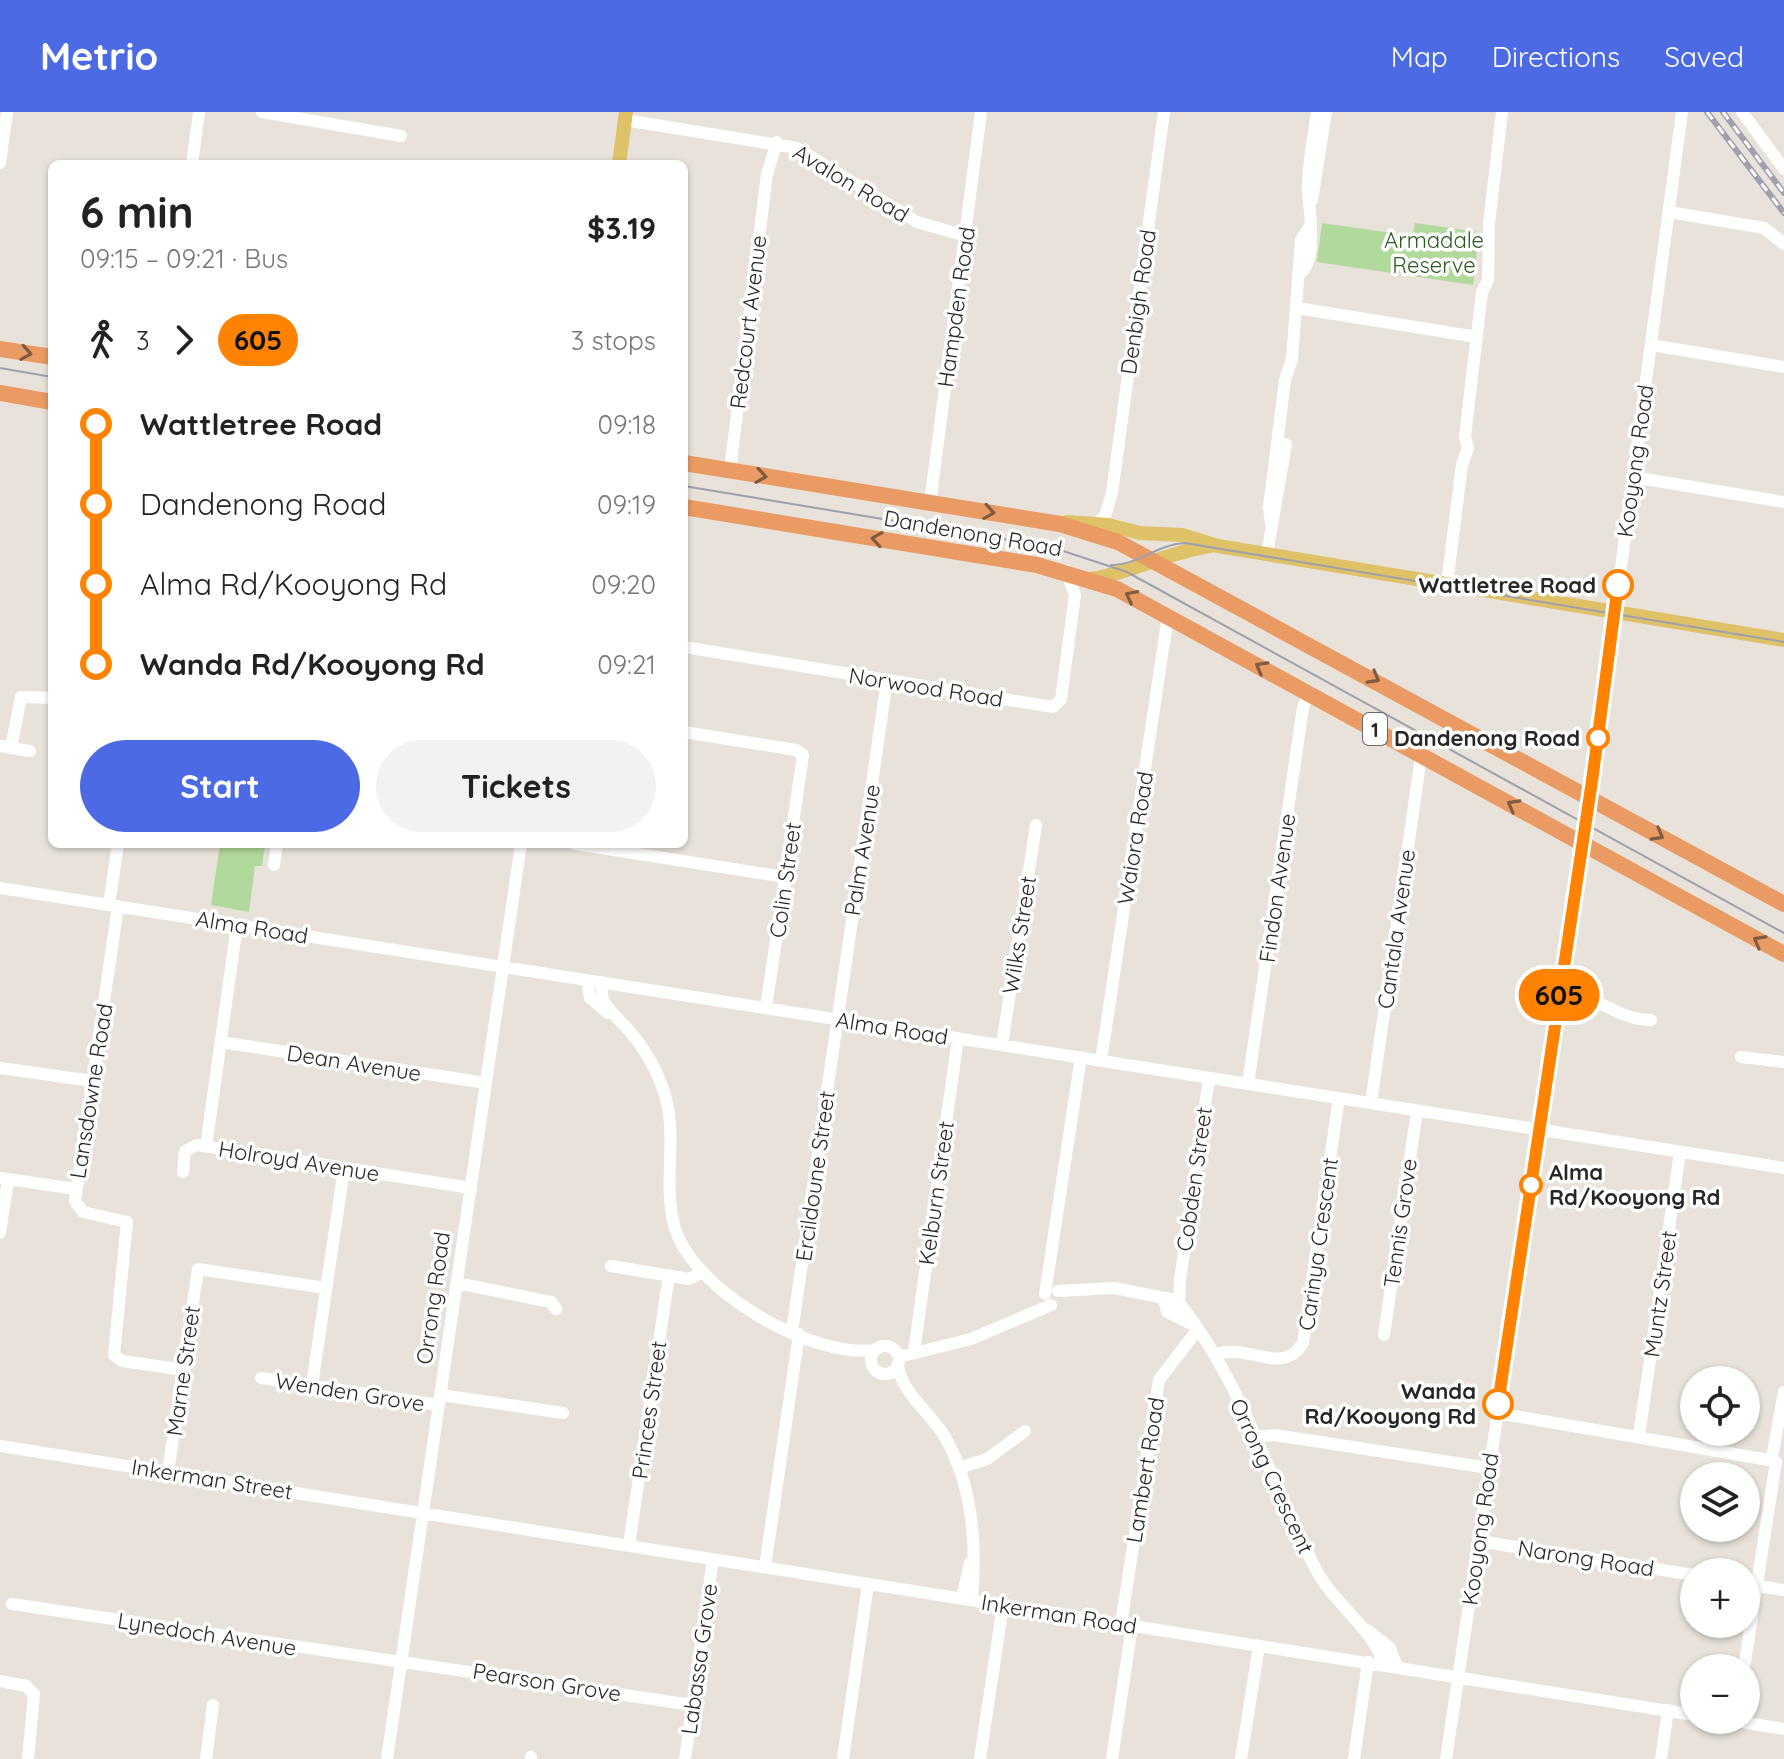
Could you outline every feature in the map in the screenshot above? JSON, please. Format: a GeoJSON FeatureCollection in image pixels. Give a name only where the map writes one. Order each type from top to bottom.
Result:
{"type":"FeatureCollection","features":[{"type":"Feature","properties":{"kind":"highway"},"geometry":{"type":"LineString","coordinates":[[0,349],[48,356]]}},
{"type":"Feature","properties":{"kind":"highway"},"geometry":{"type":"LineString","coordinates":[[0,393],[48,401]]}},
{"type":"Feature","properties":{"kind":"highway","name":"Dandenong Road"},"geometry":{"type":"LineString","coordinates":[[688,464],[1048,521],[1090,532],[1158,561],[1784,904]]}},
{"type":"Feature","properties":{"kind":"highway","name":"Dandenong Road"},"geometry":{"type":"LineString","coordinates":[[688,508],[1066,571],[1090,578],[1168,616],[1784,954]]}},
{"type":"Feature","properties":{"kind":"main road"},"geometry":{"type":"LineString","coordinates":[[620,160],[626,116]]}},
{"type":"Feature","properties":{"kind":"main road"},"geometry":{"type":"LineString","coordinates":[[1048,521],[1182,535],[1218,546],[1784,640]]}},
{"type":"Feature","properties":{"kind":"main road"},"geometry":{"type":"LineString","coordinates":[[1090,578],[1183,552],[1218,546]]}},
{"type":"Feature","properties":{"kind":"street"},"geometry":{"type":"LineString","coordinates":[[0,163],[7,112]]}},
{"type":"Feature","properties":{"kind":"street"},"geometry":{"type":"LineString","coordinates":[[193,160],[199,112]]}},
{"type":"Feature","properties":{"kind":"street"},"geometry":{"type":"LineString","coordinates":[[262,112],[401,136]]}},
{"type":"Feature","properties":{"kind":"street","name":"Hampden Road"},"geometry":{"type":"LineString","coordinates":[[930,503],[981,112]]}},
{"type":"Feature","properties":{"kind":"street","name":"Denbigh Road"},"geometry":{"type":"LineString","coordinates":[[1097,524],[1105,516],[1112,493],[1164,112]]}},
{"type":"Feature","properties":{"kind":"street"},"geometry":{"type":"LineString","coordinates":[[1267,554],[1271,524],[1269,507],[1285,380],[1291,366],[1298,275],[1308,263],[1308,186],[1317,112]]}},
{"type":"Feature","properties":{"kind":"street"},"geometry":{"type":"LineString","coordinates":[[1310,203],[1316,188],[1326,112]]}},
{"type":"Feature","properties":{"kind":"street"},"geometry":{"type":"LineString","coordinates":[[1447,584],[1462,465],[1468,448],[1465,436],[1482,292],[1488,280],[1489,224],[1502,112]]}},
{"type":"Feature","properties":{"kind":"street","name":"Kooyong Road"},"geometry":{"type":"LineString","coordinates":[[1446,1759],[1589,797],[1681,112]]}},
{"type":"Feature","properties":{"kind":"street"},"geometry":{"type":"LineString","coordinates":[[1742,112],[1784,169]]}},
{"type":"Feature","properties":{"kind":"street","name":"Avalon Road"},"geometry":{"type":"LineString","coordinates":[[626,116],[771,141],[807,153],[901,214],[934,228],[966,232]]}},
{"type":"Feature","properties":{"kind":"street","name":"Redcourt Avenue"},"geometry":{"type":"LineString","coordinates":[[730,470],[771,141]]}},
{"type":"Feature","properties":{"kind":"street"},"geometry":{"type":"LineString","coordinates":[[1669,212],[1764,228],[1784,244]]}},
{"type":"Feature","properties":{"kind":"street"},"geometry":{"type":"LineString","coordinates":[[1297,308],[1477,337]]}},
{"type":"Feature","properties":{"kind":"street"},"geometry":{"type":"LineString","coordinates":[[1651,345],[1784,367]]}},
{"type":"Feature","properties":{"kind":"street"},"geometry":{"type":"LineString","coordinates":[[1633,477],[1784,502]]}},
{"type":"Feature","properties":{"kind":"street","name":"Denbigh Road"},"geometry":{"type":"LineString","coordinates":[[1112,493],[1117,522],[1130,531]]}},
{"type":"Feature","properties":{"kind":"street","name":"Norwood Road"},"geometry":{"type":"LineString","coordinates":[[688,648],[1056,706],[1061,699],[1075,595],[1066,571]]}},
{"type":"Feature","properties":{"kind":"street"},"geometry":{"type":"LineString","coordinates":[[1075,595],[1090,578]]}},
{"type":"Feature","properties":{"kind":"street","name":"Waiora Road"},"geometry":{"type":"LineString","coordinates":[[1101,1061],[1168,616]]}},
{"type":"Feature","properties":{"kind":"street","name":"Palm Avenue"},"geometry":{"type":"LineString","coordinates":[[837,1019],[887,680]]}},
{"type":"Feature","properties":{"kind":"street","name":"Findon Avenue"},"geometry":{"type":"LineString","coordinates":[[1248,1084],[1301,723],[1309,693]]}},
{"type":"Feature","properties":{"kind":"street"},"geometry":{"type":"LineString","coordinates":[[30,751],[5,747],[19,699],[27,695],[48,698]]}},
{"type":"Feature","properties":{"kind":"street","name":"Colin Street"},"geometry":{"type":"LineString","coordinates":[[688,733],[802,753],[766,1008]]}},
{"type":"Feature","properties":{"kind":"street","name":"Cantala Avenue"},"geometry":{"type":"LineString","coordinates":[[1371,1103],[1420,764],[1424,756]]}},
{"type":"Feature","properties":{"kind":"street","name":"Wilks Street"},"geometry":{"type":"LineString","coordinates":[[1002,1045],[1036,825]]}},
{"type":"Feature","properties":{"kind":"street","name":"Lansdowne Road"},"geometry":{"type":"LineString","coordinates":[[118,848],[93,1081],[75,1201],[80,1211],[121,1218],[127,1222],[114,1355],[122,1361],[184,1370]]}},
{"type":"Feature","properties":{"kind":"street"},"geometry":{"type":"LineString","coordinates":[[274,865],[276,848]]}},
{"type":"Feature","properties":{"kind":"street","name":"Orrong Road"},"geometry":{"type":"LineString","coordinates":[[387,1759],[520,848]]}},
{"type":"Feature","properties":{"kind":"street"},"geometry":{"type":"LineString","coordinates":[[600,848],[785,877]]}},
{"type":"Feature","properties":{"kind":"street","name":"Alma Road"},"geometry":{"type":"LineString","coordinates":[[0,888],[1784,1168]]}},
{"type":"Feature","properties":{"kind":"street","name":"Holroyd Avenue"},"geometry":{"type":"LineString","coordinates":[[237,925],[206,1147],[471,1188]]}},
{"type":"Feature","properties":{"kind":"street"},"geometry":{"type":"LineString","coordinates":[[587,980],[590,998],[621,1022]]}},
{"type":"Feature","properties":{"kind":"street"},"geometry":{"type":"LineString","coordinates":[[602,982],[603,998],[644,1050],[666,1099],[673,1142],[670,1195],[675,1227],[701,1273],[738,1303],[796,1333],[837,1346],[876,1350],[872,1361],[880,1371]]}},
{"type":"Feature","properties":{"kind":"street"},"geometry":{"type":"LineString","coordinates":[[1560,988],[1633,1017],[1651,1020]]}},
{"type":"Feature","properties":{"kind":"street","name":"Ercildoune Street"},"geometry":{"type":"LineString","coordinates":[[765,1567],[837,1019]]}},
{"type":"Feature","properties":{"kind":"street","name":"Kelburn Street"},"geometry":{"type":"LineString","coordinates":[[914,1350],[958,1038]]}},
{"type":"Feature","properties":{"kind":"street","name":"Dean Avenue"},"geometry":{"type":"LineString","coordinates":[[221,1042],[486,1083]]}},
{"type":"Feature","properties":{"kind":"street"},"geometry":{"type":"LineString","coordinates":[[1052,1296],[1052,1263],[1081,1057]]}},
{"type":"Feature","properties":{"kind":"street"},"geometry":{"type":"LineString","coordinates":[[1741,1057],[1784,1062]]}},
{"type":"Feature","properties":{"kind":"street"},"geometry":{"type":"LineString","coordinates":[[0,1068],[93,1081]]}},
{"type":"Feature","properties":{"kind":"street","name":"Cobden Street"},"geometry":{"type":"LineString","coordinates":[[1173,1305],[1180,1280],[1209,1078]]}},
{"type":"Feature","properties":{"kind":"street","name":"Carinya Crescent"},"geometry":{"type":"LineString","coordinates":[[1215,1355],[1227,1351],[1283,1359],[1295,1354],[1303,1343],[1339,1098]]}},
{"type":"Feature","properties":{"kind":"street","name":"Tennis Grove"},"geometry":{"type":"LineString","coordinates":[[1384,1335],[1417,1111]]}},
{"type":"Feature","properties":{"kind":"street"},"geometry":{"type":"LineString","coordinates":[[183,1172],[187,1148],[206,1147]]}},
{"type":"Feature","properties":{"kind":"street","name":"Muntz Street"},"geometry":{"type":"LineString","coordinates":[[1639,1436],[1680,1152]]}},
{"type":"Feature","properties":{"kind":"street"},"geometry":{"type":"LineString","coordinates":[[312,1385],[344,1169]]}},
{"type":"Feature","properties":{"kind":"street"},"geometry":{"type":"LineString","coordinates":[[0,1233],[4,1179],[76,1189]]}},
{"type":"Feature","properties":{"kind":"street"},"geometry":{"type":"LineString","coordinates":[[611,1266],[689,1279],[701,1273]]}},
{"type":"Feature","properties":{"kind":"street","name":"Marne Street"},"geometry":{"type":"LineString","coordinates":[[168,1472],[198,1269],[326,1288]]}},
{"type":"Feature","properties":{"kind":"street","name":"Princes Street"},"geometry":{"type":"LineString","coordinates":[[629,1545],[669,1275]]}},
{"type":"Feature","properties":{"kind":"street"},"geometry":{"type":"LineString","coordinates":[[457,1283],[551,1302],[556,1309]]}},
{"type":"Feature","properties":{"kind":"street","name":"Orrong Crescent"},"geometry":{"type":"LineString","coordinates":[[876,1350],[896,1356],[971,1339],[1021,1318],[1052,1296],[1082,1290],[1114,1288],[1173,1305],[1198,1329],[1215,1355],[1316,1569],[1378,1650],[1383,1664]]}},
{"type":"Feature","properties":{"kind":"street","name":"Lambert Road"},"geometry":{"type":"LineString","coordinates":[[1112,1759],[1159,1380],[1198,1329]]}},
{"type":"Feature","properties":{"kind":"street"},"geometry":{"type":"LineString","coordinates":[[837,1346],[907,1388]]}},
{"type":"Feature","properties":{"kind":"street"},"geometry":{"type":"LineString","coordinates":[[880,1371],[893,1371],[896,1356]]}},
{"type":"Feature","properties":{"kind":"street"},"geometry":{"type":"LineString","coordinates":[[896,1356],[898,1373],[943,1434],[959,1468],[971,1512],[973,1552],[967,1599]]}},
{"type":"Feature","properties":{"kind":"street","name":"Wenden Grove"},"geometry":{"type":"LineString","coordinates":[[261,1378],[563,1413]]}},
{"type":"Feature","properties":{"kind":"street"},"geometry":{"type":"LineString","coordinates":[[1756,1558],[1776,1458],[1784,1392]]}},
{"type":"Feature","properties":{"kind":"street"},"geometry":{"type":"LineString","coordinates":[[1497,1413],[1776,1458]]}},
{"type":"Feature","properties":{"kind":"street"},"geometry":{"type":"LineString","coordinates":[[959,1468],[987,1459],[1025,1431]]}},
{"type":"Feature","properties":{"kind":"street"},"geometry":{"type":"LineString","coordinates":[[1255,1437],[1275,1435],[1489,1468]]}},
{"type":"Feature","properties":{"kind":"street","name":"Inkerman Street"},"geometry":{"type":"LineString","coordinates":[[0,1446],[424,1512]]}},
{"type":"Feature","properties":{"kind":"street","name":"Inkerman Road"},"geometry":{"type":"LineString","coordinates":[[424,1512],[1680,1712]]}},
{"type":"Feature","properties":{"kind":"street","name":"Narong Road"},"geometry":{"type":"LineString","coordinates":[[1478,1541],[1680,1573]]}},
{"type":"Feature","properties":{"kind":"street","name":"Labassa Grove"},"geometry":{"type":"LineString","coordinates":[[685,1759],[713,1559]]}},
{"type":"Feature","properties":{"kind":"street"},"geometry":{"type":"LineString","coordinates":[[843,1759],[868,1584]]}},
{"type":"Feature","properties":{"kind":"street"},"geometry":{"type":"LineString","coordinates":[[1760,1586],[1784,1590]]}},
{"type":"Feature","properties":{"kind":"street","name":"Lynedoch Avenue"},"geometry":{"type":"LineString","coordinates":[[12,1604],[402,1661]]}},
{"type":"Feature","properties":{"kind":"street"},"geometry":{"type":"LineString","coordinates":[[980,1759],[1003,1605]]}},
{"type":"Feature","properties":{"kind":"street","name":"Orrong Crescent"},"geometry":{"type":"LineString","coordinates":[[1352,1619],[1390,1648],[1397,1667]]}},
{"type":"Feature","properties":{"kind":"street"},"geometry":{"type":"LineString","coordinates":[[1241,1759],[1259,1646]]}},
{"type":"Feature","properties":{"kind":"street","name":"Pearson Grove"},"geometry":{"type":"LineString","coordinates":[[402,1661],[692,1705]]}},
{"type":"Feature","properties":{"kind":"street"},"geometry":{"type":"LineString","coordinates":[[1354,1759],[1368,1662]]}},
{"type":"Feature","properties":{"kind":"street"},"geometry":{"type":"LineString","coordinates":[[0,1681],[26,1686],[34,1694],[28,1759]]}},
{"type":"Feature","properties":{"kind":"street"},"geometry":{"type":"LineString","coordinates":[[206,1759],[213,1705]]}},
{"type":"Feature","properties":{"kind":"street"},"geometry":{"type":"LineString","coordinates":[[1661,1759],[1668,1710]]}},
{"type":"Feature","properties":{"kind":"street"},"geometry":{"type":"LineString","coordinates":[[1760,1725],[1784,1729]]}},
{"type":"Feature","properties":{"kind":"green space","name":"Armadale Reserve"},"geometry":{"type":"Polygon","coordinates":[[[1322,223],[1413,236],[1415,223],[1479,232],[1473,285],[1317,262],[1322,223]]]}},
{"type":"Feature","properties":{"kind":"green space"},"geometry":{"type":"Polygon","coordinates":[[[219,848],[264,848],[262,866],[255,866],[249,912],[211,905],[219,848]]]}},
{"type":"Feature","properties":{"kind":"tram line"},"geometry":{"type":"LineString","coordinates":[[0,368],[48,376]]}},
{"type":"Feature","properties":{"kind":"tram line"},"geometry":{"type":"LineString","coordinates":[[688,487],[1051,547],[1127,572],[1784,933]]}},
{"type":"Feature","properties":{"kind":"tram line"},"geometry":{"type":"LineString","coordinates":[[1111,565],[1130,562],[1166,547],[1185,543],[1784,642]]}},
{"type":"Feature","properties":{"kind":"railway"},"geometry":{"type":"LineString","coordinates":[[1707,112],[1784,213]]}},
{"type":"Feature","properties":{"kind":"railway"},"geometry":{"type":"LineString","coordinates":[[1723,112],[1784,193]]}},
{"type":"Feature","properties":{"kind":"bus line","name":"605"},"geometry":{"type":"LineString","coordinates":[[1498,1404],[1592,781],[1618,585]]}},
{"type":"Feature","properties":{"kind":"place","name":"Wattletree Road"},"geometry":{"type":"Point","coordinates":[1618,585]}},
{"type":"Feature","properties":{"kind":"place","name":"Dandenong Road"},"geometry":{"type":"Point","coordinates":[1598,738]}},
{"type":"Feature","properties":{"kind":"place","name":"Alma Rd/Kooyong Rd"},"geometry":{"type":"Point","coordinates":[1531,1185]}},
{"type":"Feature","properties":{"kind":"place","name":"Wanda Rd/Kooyong Rd"},"geometry":{"type":"Point","coordinates":[1498,1404]}}]}
